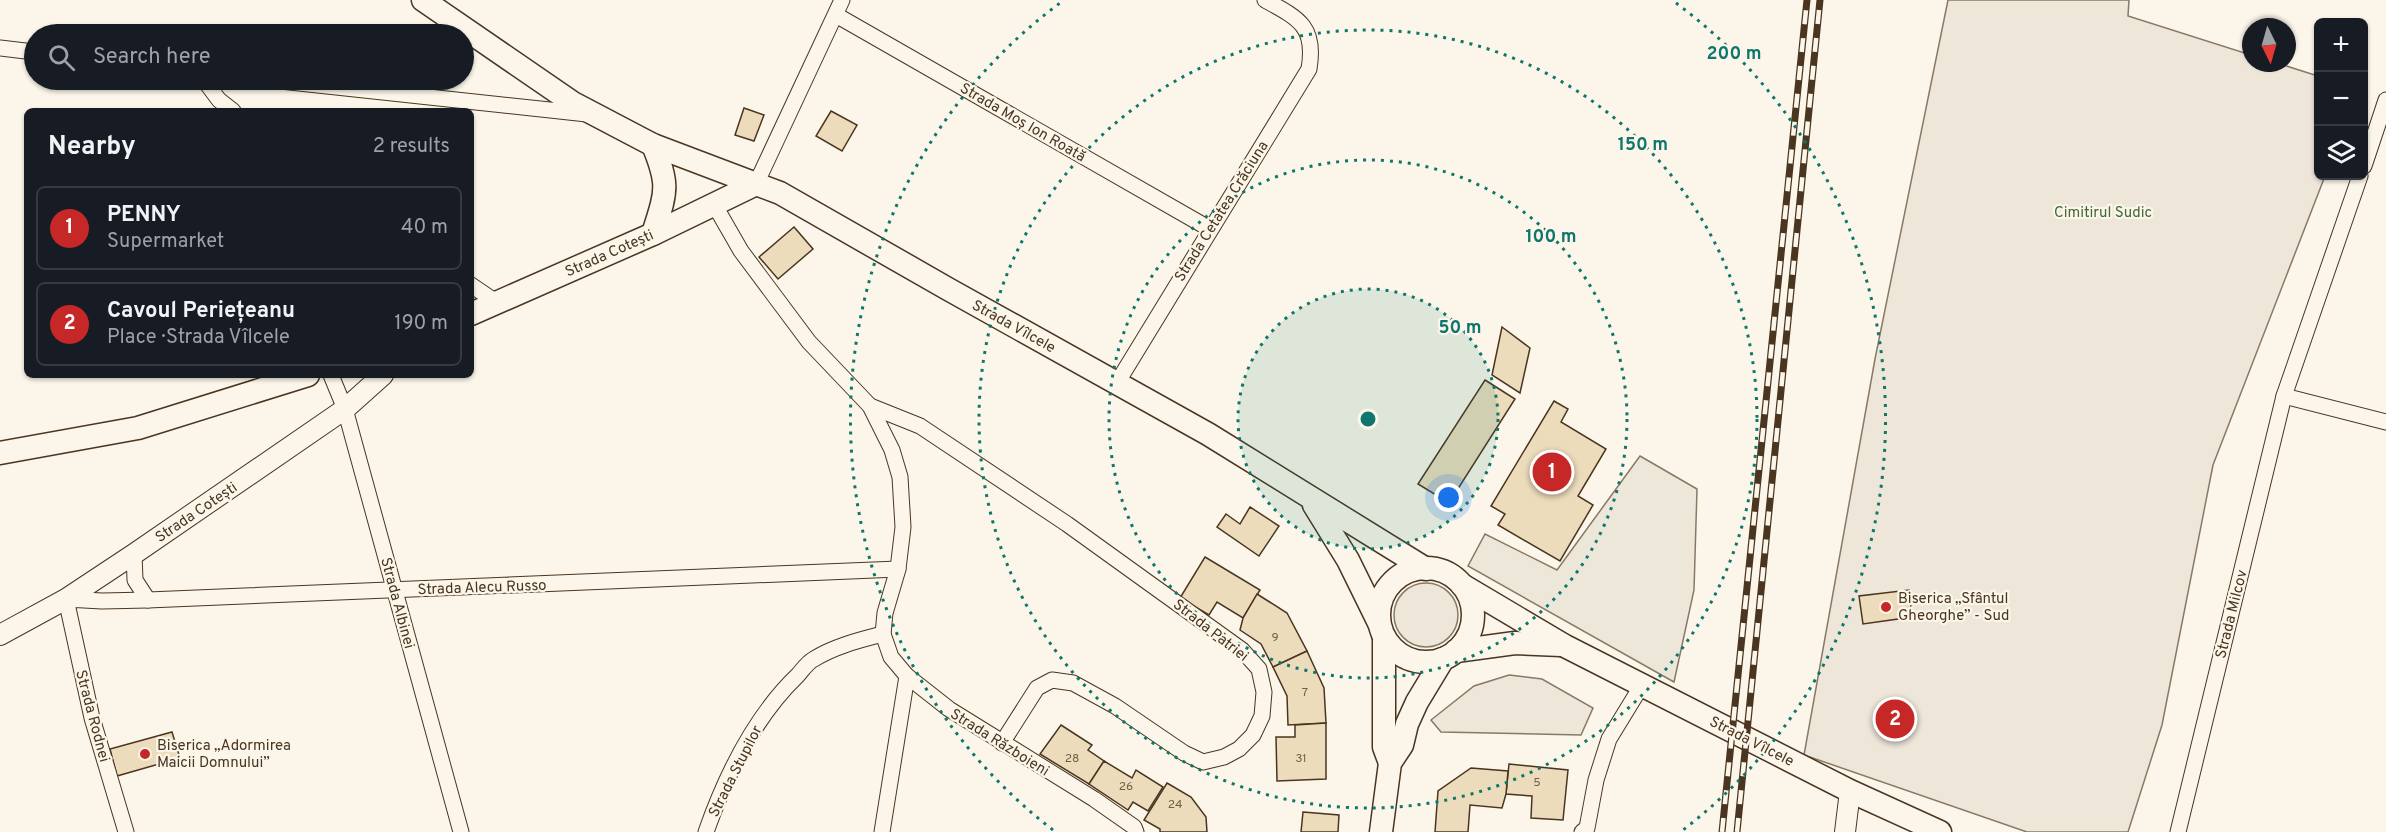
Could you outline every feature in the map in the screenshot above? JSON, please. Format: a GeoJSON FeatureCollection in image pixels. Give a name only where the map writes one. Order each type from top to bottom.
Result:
{"type":"FeatureCollection","features":[{"type":"Feature","properties":{"kind":"main road","name":"Strada Vîlcele"},"geometry":{"type":"LineString","coordinates":[[423,0],[458,24]]}},
{"type":"Feature","properties":{"kind":"main road","name":"Strada Vîlcele"},"geometry":{"type":"LineString","coordinates":[[474,35],[573,103],[596,116],[653,145],[780,193],[948,290],[1117,382],[1208,434],[1426,569]]}},
{"type":"Feature","properties":{"kind":"main road"},"geometry":{"type":"LineString","coordinates":[[653,145],[664,171],[665,187],[653,234]]}},
{"type":"Feature","properties":{"kind":"main road"},"geometry":{"type":"LineString","coordinates":[[714,204],[756,184]]}},
{"type":"Feature","properties":{"kind":"main road","name":"Strada Cotești"},"geometry":{"type":"LineString","coordinates":[[474,313],[653,234],[714,204]]}},
{"type":"Feature","properties":{"kind":"main road"},"geometry":{"type":"LineString","coordinates":[[0,453],[138,428],[298,378]]}},
{"type":"Feature","properties":{"kind":"main road","name":"Strada Vîlcele"},"geometry":{"type":"LineString","coordinates":[[1310,498],[1348,560],[1382,631]]}},
{"type":"Feature","properties":{"kind":"main road"},"geometry":{"type":"LineString","coordinates":[[1382,832],[1390,763],[1384,747],[1382,631],[1379,610],[1390,585],[1400,576],[1413,570],[1426,569],[1444,572],[1462,585],[1469,598],[1472,620],[1466,640],[1450,655],[1417,702],[1407,724],[1402,746],[1390,763]]}},
{"type":"Feature","properties":{"kind":"main road","name":"Strada Vîlcele"},"geometry":{"type":"LineString","coordinates":[[1462,585],[1565,646],[1850,791],[1940,832]]}},
{"type":"Feature","properties":{"kind":"main road"},"geometry":{"type":"LineString","coordinates":[[1382,631],[1392,648],[1410,659],[1430,662],[1450,655]]}},
{"type":"Feature","properties":{"kind":"main road","name":"Strada Vîlcele"},"geometry":{"type":"LineString","coordinates":[[1450,655],[1515,643],[1565,646]]}},
{"type":"Feature","properties":{"kind":"street"},"geometry":{"type":"LineString","coordinates":[[756,184],[842,0]]}},
{"type":"Feature","properties":{"kind":"street","name":"Strada Cetatea Crăciuna"},"geometry":{"type":"LineString","coordinates":[[1117,382],[1309,69],[1312,50],[1309,36],[1301,22],[1265,0]]}},
{"type":"Feature","properties":{"kind":"street","name":"Strada Moș Ion Roată"},"geometry":{"type":"LineString","coordinates":[[836,15],[1210,229]]}},
{"type":"Feature","properties":{"kind":"street"},"geometry":{"type":"LineString","coordinates":[[0,48],[24,51]]}},
{"type":"Feature","properties":{"kind":"street"},"geometry":{"type":"LineString","coordinates":[[212,90],[229,108]]}},
{"type":"Feature","properties":{"kind":"street"},"geometry":{"type":"LineString","coordinates":[[361,90],[596,116]]}},
{"type":"Feature","properties":{"kind":"street"},"geometry":{"type":"LineString","coordinates":[[2368,154],[2386,100]]}},
{"type":"Feature","properties":{"kind":"street","name":"Strada Milcov"},"geometry":{"type":"LineString","coordinates":[[2178,832],[2284,396],[2359,180]]}},
{"type":"Feature","properties":{"kind":"street"},"geometry":{"type":"LineString","coordinates":[[714,204],[741,251],[809,342],[870,406],[892,450],[900,477],[903,527],[898,570],[885,613],[883,634]]}},
{"type":"Feature","properties":{"kind":"street"},"geometry":{"type":"LineString","coordinates":[[474,287],[496,302]]}},
{"type":"Feature","properties":{"kind":"street","name":"Strada Albinei"},"geometry":{"type":"LineString","coordinates":[[332,378],[345,409],[461,832]]}},
{"type":"Feature","properties":{"kind":"street","name":"Strada Cotești"},"geometry":{"type":"LineString","coordinates":[[0,635],[66,598],[134,554],[345,409],[380,378]]}},
{"type":"Feature","properties":{"kind":"street"},"geometry":{"type":"LineString","coordinates":[[2284,396],[2386,422]]}},
{"type":"Feature","properties":{"kind":"street","name":"Strada Patriei"},"geometry":{"type":"LineString","coordinates":[[870,406],[921,426],[1047,511],[1242,650],[1259,669],[1264,692],[1262,716],[1253,735],[1239,749],[1224,757],[1203,762],[1184,753],[1115,705],[1073,683],[1052,680],[1037,688],[1002,743]]}},
{"type":"Feature","properties":{"kind":"street"},"geometry":{"type":"LineString","coordinates":[[134,554],[135,580],[148,600]]}},
{"type":"Feature","properties":{"kind":"street","name":"Strada Alecu Russo"},"geometry":{"type":"LineString","coordinates":[[66,598],[102,602],[898,570]]}},
{"type":"Feature","properties":{"kind":"street","name":"Strada Rodnei"},"geometry":{"type":"LineString","coordinates":[[66,598],[78,662],[92,718],[126,832]]}},
{"type":"Feature","properties":{"kind":"street","name":"Strada Războieni"},"geometry":{"type":"LineString","coordinates":[[883,634],[891,657],[908,676],[948,709],[1094,799],[1134,827],[1136,832]]}},
{"type":"Feature","properties":{"kind":"street","name":"Strada Stupilor"},"geometry":{"type":"LineString","coordinates":[[706,832],[718,799],[751,734],[787,685],[813,659],[850,643],[883,634]]}},
{"type":"Feature","properties":{"kind":"street"},"geometry":{"type":"LineString","coordinates":[[882,832],[908,676]]}},
{"type":"Feature","properties":{"kind":"street"},"geometry":{"type":"LineString","coordinates":[[1582,832],[1587,828],[1596,780],[1609,739],[1642,685]]}},
{"type":"Feature","properties":{"kind":"street"},"geometry":{"type":"LineString","coordinates":[[1845,832],[1850,791]]}},
{"type":"Feature","properties":{"kind":"green space","name":"Cimitirul Sudic"},"geometry":{"type":"Polygon","coordinates":[[[1948,0],[2129,0],[2128,16],[2242,52],[2242,72],[2296,72],[2296,69],[2314,75],[2314,180],[2323,180],[2213,465],[2162,725],[2128,832],[2027,832],[1804,755],[1875,359],[1948,0]]]}},
{"type":"Feature","properties":{"kind":"green space"},"geometry":{"type":"Polygon","coordinates":[[[1426,583],[1444,589],[1452,597],[1458,615],[1452,633],[1444,641],[1426,647],[1408,641],[1400,633],[1394,615],[1400,597],[1408,589],[1426,583]]]}},
{"type":"Feature","properties":{"kind":"green space"},"geometry":{"type":"Polygon","coordinates":[[[1509,675],[1542,679],[1593,708],[1581,735],[1441,732],[1431,720],[1474,686],[1509,675]]]}},
{"type":"Feature","properties":{"kind":"shaded area"},"geometry":{"type":"Polygon","coordinates":[[[1640,456],[1697,489],[1694,590],[1674,682],[1468,566],[1485,534],[1557,570],[1640,456]]]}},
{"type":"Feature","properties":{"kind":"building"},"geometry":{"type":"Polygon","coordinates":[[[744,108],[764,115],[754,141],[735,135],[744,108]]]}},
{"type":"Feature","properties":{"kind":"building"},"geometry":{"type":"Polygon","coordinates":[[[831,111],[857,125],[842,151],[816,136],[831,111]]]}},
{"type":"Feature","properties":{"kind":"building"},"geometry":{"type":"Polygon","coordinates":[[[794,227],[813,249],[778,279],[759,257],[794,227]]]}},
{"type":"Feature","properties":{"kind":"building"},"geometry":{"type":"Polygon","coordinates":[[[1502,327],[1530,348],[1520,393],[1492,375],[1502,327]]]}},
{"type":"Feature","properties":{"kind":"building"},"geometry":{"type":"Polygon","coordinates":[[[1485,380],[1515,399],[1449,503],[1418,484],[1485,380]]]}},
{"type":"Feature","properties":{"kind":"building"},"geometry":{"type":"Polygon","coordinates":[[[1554,401],[1568,409],[1561,422],[1606,449],[1578,496],[1593,505],[1560,561],[1498,525],[1505,514],[1491,506],[1554,401]]]}},
{"type":"Feature","properties":{"kind":"building"},"geometry":{"type":"Polygon","coordinates":[[[1250,507],[1279,526],[1259,556],[1217,527],[1226,514],[1240,524],[1250,507]]]}},
{"type":"Feature","properties":{"kind":"building"},"geometry":{"type":"Polygon","coordinates":[[[1205,557],[1260,590],[1243,618],[1217,602],[1209,615],[1180,598],[1205,557]]]}},
{"type":"Feature","properties":{"kind":"building","name":"Biserica „Sfântul Gheorghe” - Sud"},"geometry":{"type":"Polygon","coordinates":[[[1909,590],[1912,617],[1863,624],[1859,596],[1909,590]]]}},
{"type":"Feature","properties":{"kind":"building"},"geometry":{"type":"Polygon","coordinates":[[[1257,594],[1287,613],[1307,651],[1273,667],[1261,644],[1240,630],[1243,618],[1257,594]]]}},
{"type":"Feature","properties":{"kind":"building"},"geometry":{"type":"Polygon","coordinates":[[[1307,651],[1324,688],[1326,723],[1288,725],[1287,696],[1273,667],[1307,651]]]}},
{"type":"Feature","properties":{"kind":"building"},"geometry":{"type":"Polygon","coordinates":[[[1326,723],[1326,779],[1277,781],[1276,737],[1295,737],[1295,725],[1326,723]]]}},
{"type":"Feature","properties":{"kind":"building"},"geometry":{"type":"Polygon","coordinates":[[[1061,725],[1092,745],[1088,750],[1104,761],[1089,784],[1040,754],[1061,725]]]}},
{"type":"Feature","properties":{"kind":"building","name":"Biserica „Adormirea Maicii Domnului”"},"geometry":{"type":"Polygon","coordinates":[[[172,732],[180,758],[117,776],[110,749],[172,732]]]}},
{"type":"Feature","properties":{"kind":"building"},"geometry":{"type":"Polygon","coordinates":[[[1104,761],[1132,778],[1136,770],[1163,787],[1148,811],[1133,802],[1128,810],[1089,784],[1104,761]]]}},
{"type":"Feature","properties":{"kind":"building"},"geometry":{"type":"Polygon","coordinates":[[[1509,764],[1568,770],[1563,820],[1531,818],[1532,796],[1506,794],[1509,764]]]}},
{"type":"Feature","properties":{"kind":"building"},"geometry":{"type":"Polygon","coordinates":[[[1471,768],[1508,771],[1502,808],[1470,805],[1468,832],[1435,832],[1438,791],[1471,768]]]}},
{"type":"Feature","properties":{"kind":"building"},"geometry":{"type":"Polygon","coordinates":[[[1167,783],[1191,797],[1206,817],[1207,832],[1160,832],[1160,829],[1144,820],[1167,783]]]}},
{"type":"Feature","properties":{"kind":"building"},"geometry":{"type":"Polygon","coordinates":[[[1303,812],[1339,815],[1338,832],[1301,832],[1303,812]]]}},
{"type":"Feature","properties":{"kind":"railway"},"geometry":{"type":"LineString","coordinates":[[1722,832],[1807,0]]}},
{"type":"Feature","properties":{"kind":"railway"},"geometry":{"type":"LineString","coordinates":[[1737,832],[1820,0]]}},
{"type":"Feature","properties":{"kind":"place","name":"PENNY"},"geometry":{"type":"Point","coordinates":[1552,472]}},
{"type":"Feature","properties":{"kind":"place","name":"Biserica „Sfântul Gheorghe” - Sud"},"geometry":{"type":"Point","coordinates":[1886,607]}},
{"type":"Feature","properties":{"kind":"place","name":"Cavoul Periețeanu"},"geometry":{"type":"Point","coordinates":[1895,719]}},
{"type":"Feature","properties":{"kind":"place","name":"Biserica „Adormirea Maicii Domnului”"},"geometry":{"type":"Point","coordinates":[145,754]}}]}
